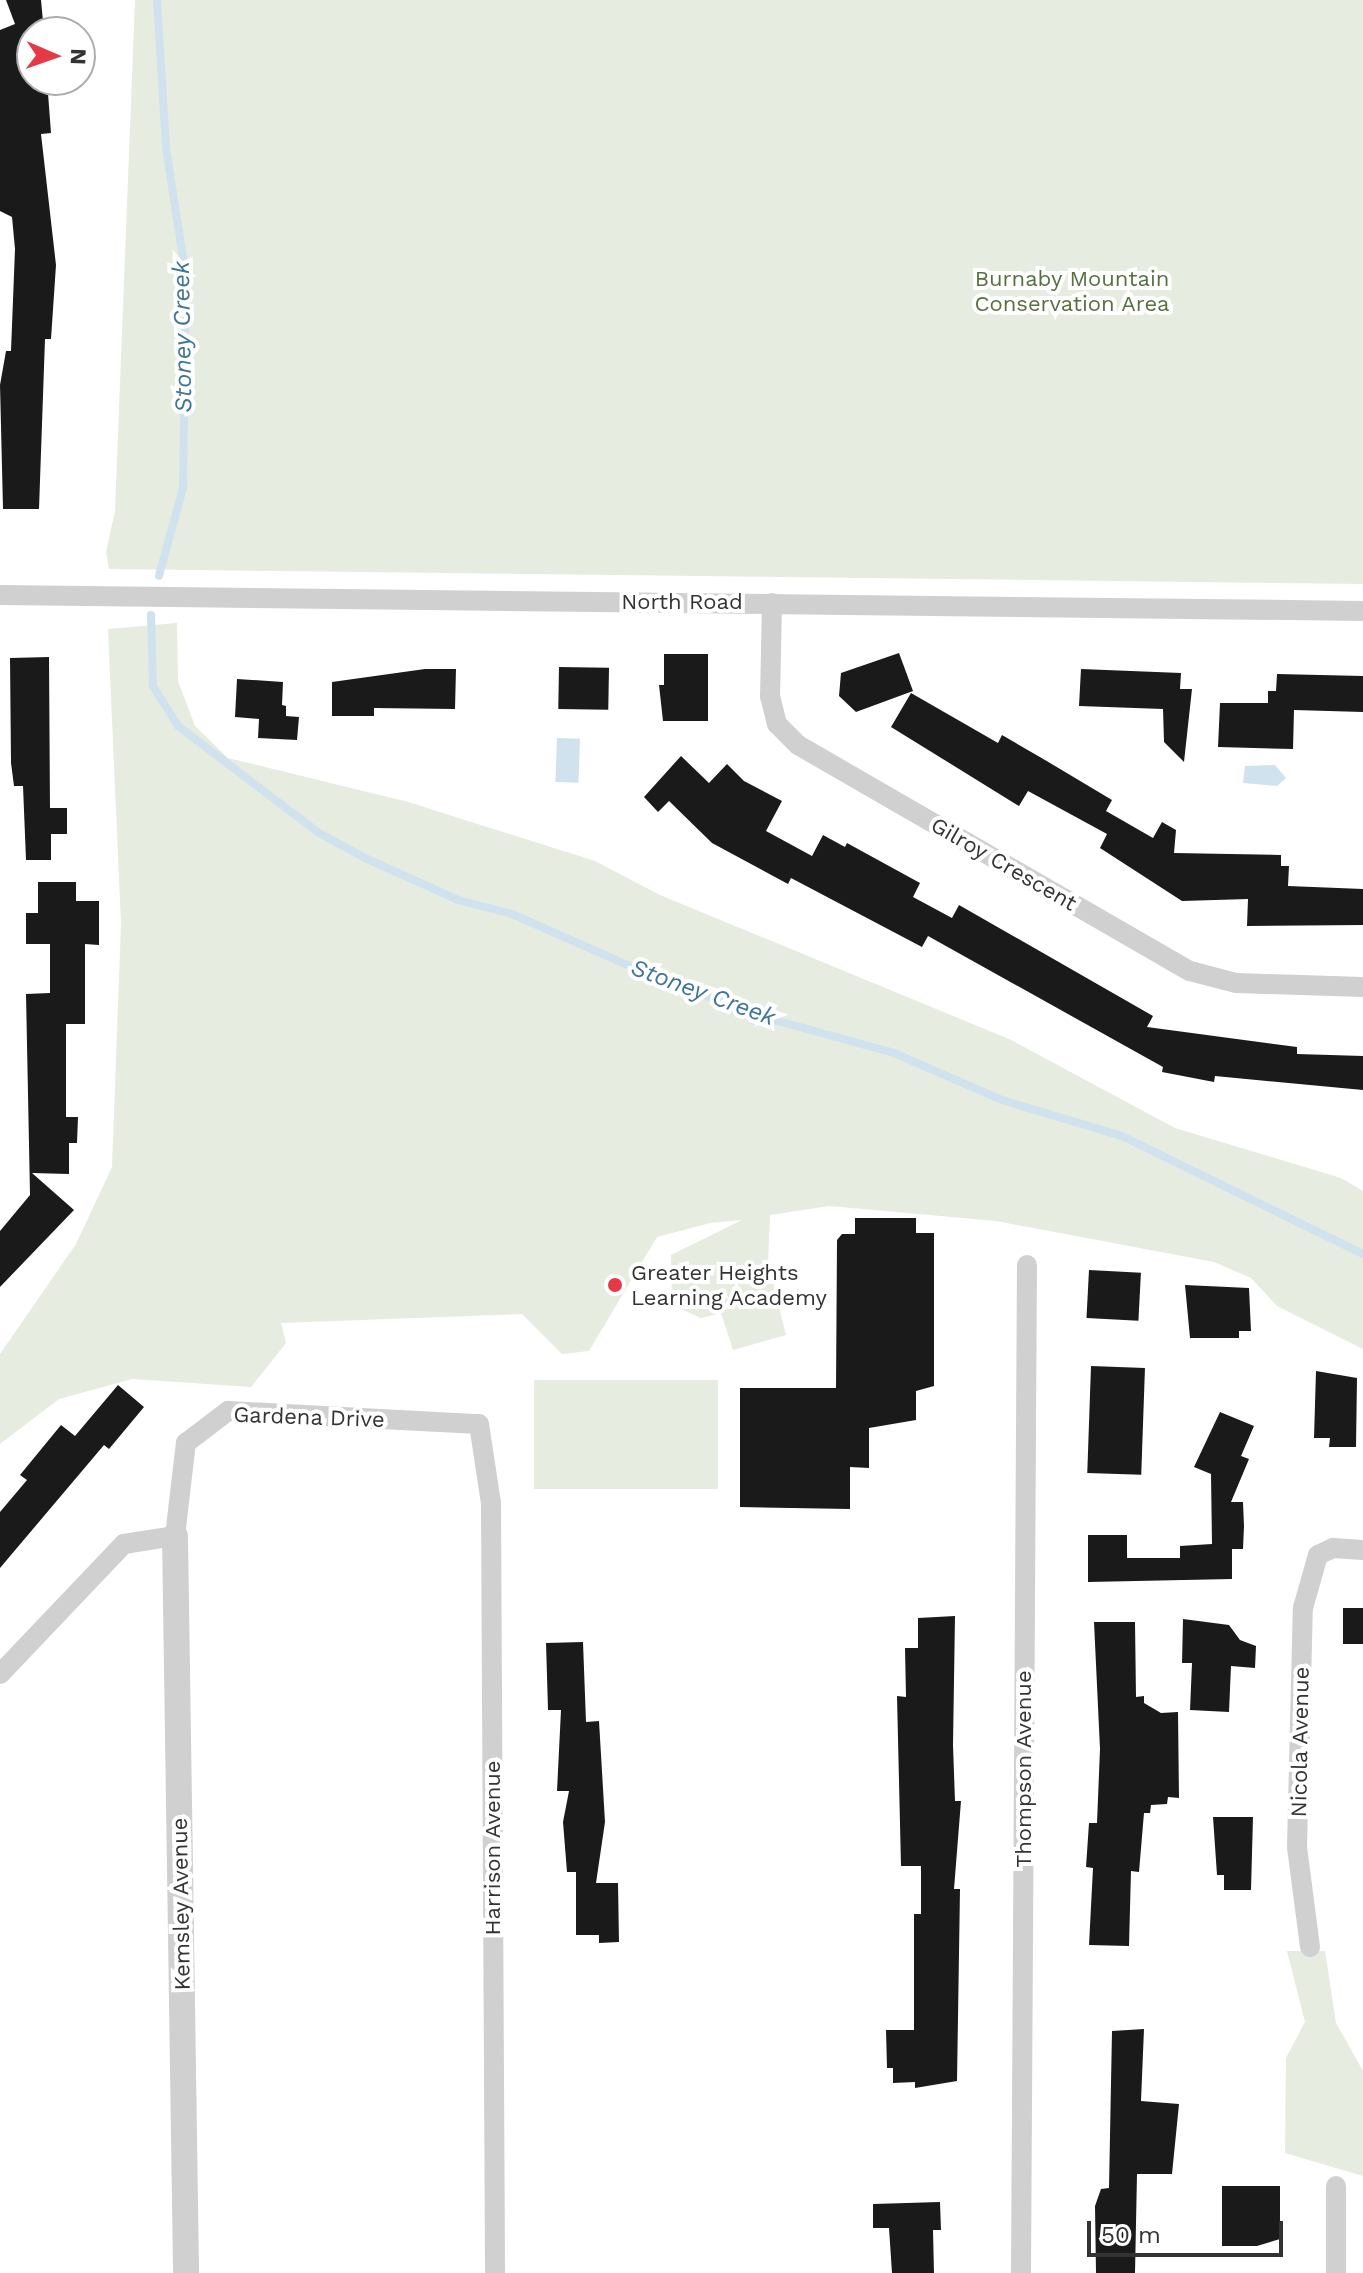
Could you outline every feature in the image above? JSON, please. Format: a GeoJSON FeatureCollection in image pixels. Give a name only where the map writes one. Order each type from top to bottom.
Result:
{"type":"FeatureCollection","features":[{"type":"Feature","properties":{"kind":"street","name":"North Road"},"geometry":{"type":"LineString","coordinates":[[0,595],[1363,611]]}},
{"type":"Feature","properties":{"kind":"street","name":"Gilroy Crescent"},"geometry":{"type":"LineString","coordinates":[[772,603],[770,696],[777,724],[798,745],[1190,971],[1236,983],[1363,987]]}},
{"type":"Feature","properties":{"kind":"street","name":"Thompson Avenue"},"geometry":{"type":"LineString","coordinates":[[1021,2273],[1027,1265]]}},
{"type":"Feature","properties":{"kind":"street","name":"Gardena Drive"},"geometry":{"type":"LineString","coordinates":[[175,1536],[186,1443],[228,1411],[479,1424]]}},
{"type":"Feature","properties":{"kind":"street","name":"Harrison Avenue"},"geometry":{"type":"LineString","coordinates":[[479,1424],[491,1503],[495,2273]]}},
{"type":"Feature","properties":{"kind":"street"},"geometry":{"type":"LineString","coordinates":[[0,1674],[124,1544],[175,1536]]}},
{"type":"Feature","properties":{"kind":"street","name":"Kemsley Avenue"},"geometry":{"type":"LineString","coordinates":[[175,1536],[186,2273]]}},
{"type":"Feature","properties":{"kind":"street","name":"Nicola Avenue"},"geometry":{"type":"LineString","coordinates":[[1310,1947],[1297,1847],[1303,1608],[1318,1555],[1333,1548],[1363,1550]]}},
{"type":"Feature","properties":{"kind":"street"},"geometry":{"type":"LineString","coordinates":[[1336,2186],[1336,2273]]}},
{"type":"Feature","properties":{"kind":"green space","name":"Burnaby Mountain Conservation Area"},"geometry":{"type":"Polygon","coordinates":[[[135,0],[1363,0],[1363,584],[109,569],[106,552],[115,511],[135,0]]]}},
{"type":"Feature","properties":{"kind":"green space"},"geometry":{"type":"Polygon","coordinates":[[[177,623],[178,681],[195,726],[228,758],[408,802],[595,861],[660,895],[1009,1039],[1175,1128],[1341,1178],[1363,1191],[1363,1349],[1277,1306],[1251,1278],[1214,1262],[996,1221],[829,1206],[770,1215],[768,1263],[786,1335],[733,1350],[721,1313],[701,1318],[672,1305],[671,1255],[742,1220],[710,1223],[657,1237],[589,1351],[562,1354],[522,1314],[281,1323],[286,1343],[251,1387],[132,1379],[59,1399],[0,1444],[0,1354],[76,1244],[112,1167],[121,924],[108,629],[177,623]]]}},
{"type":"Feature","properties":{"kind":"green space"},"geometry":{"type":"Polygon","coordinates":[[[534,1380],[718,1380],[718,1489],[534,1489],[534,1380]]]}},
{"type":"Feature","properties":{"kind":"green space"},"geometry":{"type":"Polygon","coordinates":[[[1287,1951],[1325,1951],[1336,2023],[1363,2071],[1363,2176],[1285,2153],[1286,2058],[1305,2022],[1287,1951]]]}},
{"type":"Feature","properties":{"kind":"water"},"geometry":{"type":"Polygon","coordinates":[[[557,738],[580,739],[578,783],[555,782],[557,738]]]}},
{"type":"Feature","properties":{"kind":"water"},"geometry":{"type":"Polygon","coordinates":[[[1275,765],[1286,778],[1277,786],[1243,783],[1245,766],[1275,765]]]}},
{"type":"Feature","properties":{"kind":"building"},"geometry":{"type":"Polygon","coordinates":[[[6,0],[41,0],[42,16],[16,16],[16,96],[48,96],[51,133],[41,134],[56,265],[51,339],[45,339],[39,509],[3,509],[0,385],[6,351],[11,351],[15,249],[12,217],[0,211],[0,30],[15,24],[6,0]]]}},
{"type":"Feature","properties":{"kind":"building"},"geometry":{"type":"Polygon","coordinates":[[[899,653],[913,691],[856,712],[839,696],[841,673],[899,653]]]}},
{"type":"Feature","properties":{"kind":"building"},"geometry":{"type":"Polygon","coordinates":[[[664,654],[708,654],[708,721],[663,721],[659,685],[664,685],[664,654]]]}},
{"type":"Feature","properties":{"kind":"building"},"geometry":{"type":"Polygon","coordinates":[[[49,657],[50,808],[67,808],[67,834],[51,834],[51,860],[26,860],[23,786],[14,786],[11,763],[10,658],[49,657]]]}},
{"type":"Feature","properties":{"kind":"building"},"geometry":{"type":"Polygon","coordinates":[[[559,667],[609,668],[608,710],[558,709],[559,667]]]}},
{"type":"Feature","properties":{"kind":"building"},"geometry":{"type":"Polygon","coordinates":[[[425,669],[456,669],[455,709],[374,708],[374,716],[332,716],[332,682],[425,669]]]}},
{"type":"Feature","properties":{"kind":"building"},"geometry":{"type":"Polygon","coordinates":[[[1081,669],[1181,673],[1180,689],[1192,689],[1184,762],[1164,742],[1163,709],[1079,706],[1081,669]]]}},
{"type":"Feature","properties":{"kind":"building"},"geometry":{"type":"Polygon","coordinates":[[[1277,674],[1363,676],[1363,712],[1294,710],[1293,749],[1218,747],[1220,703],[1268,703],[1268,691],[1276,691],[1277,674]]]}},
{"type":"Feature","properties":{"kind":"building"},"geometry":{"type":"Polygon","coordinates":[[[237,679],[283,682],[282,705],[286,706],[286,716],[299,717],[297,740],[258,738],[259,719],[235,717],[237,679]]]}},
{"type":"Feature","properties":{"kind":"building"},"geometry":{"type":"Polygon","coordinates":[[[911,693],[998,743],[1002,735],[1112,800],[1106,811],[1153,838],[1162,822],[1176,830],[1174,853],[1281,855],[1281,866],[1289,866],[1288,886],[1363,889],[1363,925],[1247,926],[1248,899],[1182,901],[1100,848],[1107,834],[1028,791],[1019,806],[891,727],[911,693]]]}},
{"type":"Feature","properties":{"kind":"building"},"geometry":{"type":"Polygon","coordinates":[[[681,756],[709,783],[727,764],[744,781],[782,801],[766,831],[812,856],[823,835],[845,847],[847,843],[920,883],[913,897],[952,918],[959,905],[1153,1016],[1147,1027],[1297,1047],[1297,1054],[1363,1056],[1363,1090],[1215,1076],[1214,1082],[1162,1072],[1163,1067],[928,936],[922,947],[791,878],[788,884],[712,843],[669,801],[658,812],[644,797],[681,756]]]}},
{"type":"Feature","properties":{"kind":"building"},"geometry":{"type":"Polygon","coordinates":[[[38,882],[76,882],[76,901],[99,901],[99,945],[85,944],[85,1024],[66,1024],[66,1117],[78,1117],[77,1143],[69,1143],[69,1174],[32,1173],[74,1210],[0,1287],[0,1231],[30,1195],[26,994],[50,993],[50,944],[26,944],[26,913],[38,913],[38,882]]]}},
{"type":"Feature","properties":{"kind":"building"},"geometry":{"type":"Polygon","coordinates":[[[855,1218],[916,1218],[916,1233],[934,1233],[934,1386],[916,1391],[916,1420],[869,1428],[869,1468],[850,1467],[850,1509],[740,1507],[740,1388],[836,1388],[837,1240],[842,1234],[855,1234],[855,1218]]]}},
{"type":"Feature","properties":{"kind":"building"},"geometry":{"type":"Polygon","coordinates":[[[1089,1270],[1141,1273],[1138,1321],[1086,1318],[1089,1270]]]}},
{"type":"Feature","properties":{"kind":"building"},"geometry":{"type":"Polygon","coordinates":[[[1185,1285],[1249,1288],[1251,1331],[1239,1331],[1239,1338],[1190,1338],[1185,1285]]]}},
{"type":"Feature","properties":{"kind":"building"},"geometry":{"type":"Polygon","coordinates":[[[1091,1366],[1145,1368],[1141,1475],[1087,1473],[1091,1366]]]}},
{"type":"Feature","properties":{"kind":"building"},"geometry":{"type":"Polygon","coordinates":[[[1316,1371],[1357,1378],[1356,1447],[1329,1447],[1330,1438],[1314,1438],[1316,1371]]]}},
{"type":"Feature","properties":{"kind":"building"},"geometry":{"type":"Polygon","coordinates":[[[118,1385],[144,1407],[109,1449],[104,1445],[0,1568],[0,1512],[27,1480],[20,1475],[61,1425],[75,1436],[118,1385]]]}},
{"type":"Feature","properties":{"kind":"building"},"geometry":{"type":"Polygon","coordinates":[[[1220,1412],[1254,1426],[1241,1456],[1249,1459],[1231,1502],[1243,1502],[1244,1526],[1243,1549],[1232,1549],[1232,1579],[1088,1582],[1088,1535],[1127,1535],[1127,1558],[1180,1558],[1180,1546],[1212,1544],[1211,1474],[1194,1467],[1220,1412]]]}},
{"type":"Feature","properties":{"kind":"building"},"geometry":{"type":"Polygon","coordinates":[[[1343,1608],[1363,1608],[1363,1644],[1343,1644],[1343,1608]]]}},
{"type":"Feature","properties":{"kind":"building"},"geometry":{"type":"Polygon","coordinates":[[[955,1616],[953,1745],[955,1801],[961,1801],[954,1889],[960,1889],[957,2081],[915,2088],[915,2082],[893,2083],[893,2068],[887,2068],[886,2030],[914,2030],[914,1914],[921,1914],[921,1866],[901,1866],[897,1696],[906,1697],[905,1648],[918,1648],[918,1618],[955,1616]]]}},
{"type":"Feature","properties":{"kind":"building"},"geometry":{"type":"Polygon","coordinates":[[[1183,1619],[1229,1625],[1240,1640],[1256,1646],[1255,1668],[1231,1666],[1229,1712],[1190,1710],[1192,1663],[1182,1663],[1183,1619]]]}},
{"type":"Feature","properties":{"kind":"building"},"geometry":{"type":"Polygon","coordinates":[[[1094,1622],[1135,1622],[1136,1697],[1144,1696],[1144,1703],[1161,1713],[1178,1712],[1179,1798],[1168,1797],[1167,1804],[1151,1805],[1150,1813],[1144,1813],[1139,1872],[1131,1871],[1129,1946],[1089,1945],[1093,1868],[1086,1867],[1089,1823],[1097,1823],[1100,1749],[1094,1622]]]}},
{"type":"Feature","properties":{"kind":"building"},"geometry":{"type":"Polygon","coordinates":[[[583,1642],[586,1722],[599,1721],[605,1822],[596,1883],[618,1883],[619,1942],[599,1943],[599,1935],[576,1935],[576,1872],[567,1872],[563,1822],[569,1791],[557,1791],[561,1710],[548,1710],[546,1643],[583,1642]]]}},
{"type":"Feature","properties":{"kind":"building"},"geometry":{"type":"Polygon","coordinates":[[[1213,1817],[1253,1817],[1251,1890],[1224,1890],[1224,1875],[1217,1875],[1213,1817]]]}},
{"type":"Feature","properties":{"kind":"building"},"geometry":{"type":"Polygon","coordinates":[[[1144,2029],[1141,2101],[1179,2104],[1172,2174],[1137,2174],[1135,2273],[1096,2273],[1095,2206],[1101,2189],[1109,2188],[1112,2031],[1144,2029]]]}},
{"type":"Feature","properties":{"kind":"building"},"geometry":{"type":"Polygon","coordinates":[[[1222,2186],[1280,2186],[1280,2239],[1257,2246],[1222,2246],[1222,2186]]]}},
{"type":"Feature","properties":{"kind":"building"},"geometry":{"type":"Polygon","coordinates":[[[940,2202],[941,2230],[933,2230],[934,2273],[892,2273],[889,2228],[873,2228],[873,2204],[940,2202]]]}},
{"type":"Feature","properties":{"kind":"waterway","name":"Stoney Creek"},"geometry":{"type":"LineString","coordinates":[[157,0],[166,148],[186,277],[183,488],[159,576]]}},
{"type":"Feature","properties":{"kind":"waterway","name":"Stoney Creek"},"geometry":{"type":"LineString","coordinates":[[151,615],[153,686],[178,726],[319,833],[365,858],[458,900],[512,914],[666,982],[778,1021],[894,1053],[1002,1100],[1122,1136],[1363,1254]]}},
{"type":"Feature","properties":{"kind":"place","name":"Greater Heights Learning Academy"},"geometry":{"type":"Point","coordinates":[615,1285]}}]}
